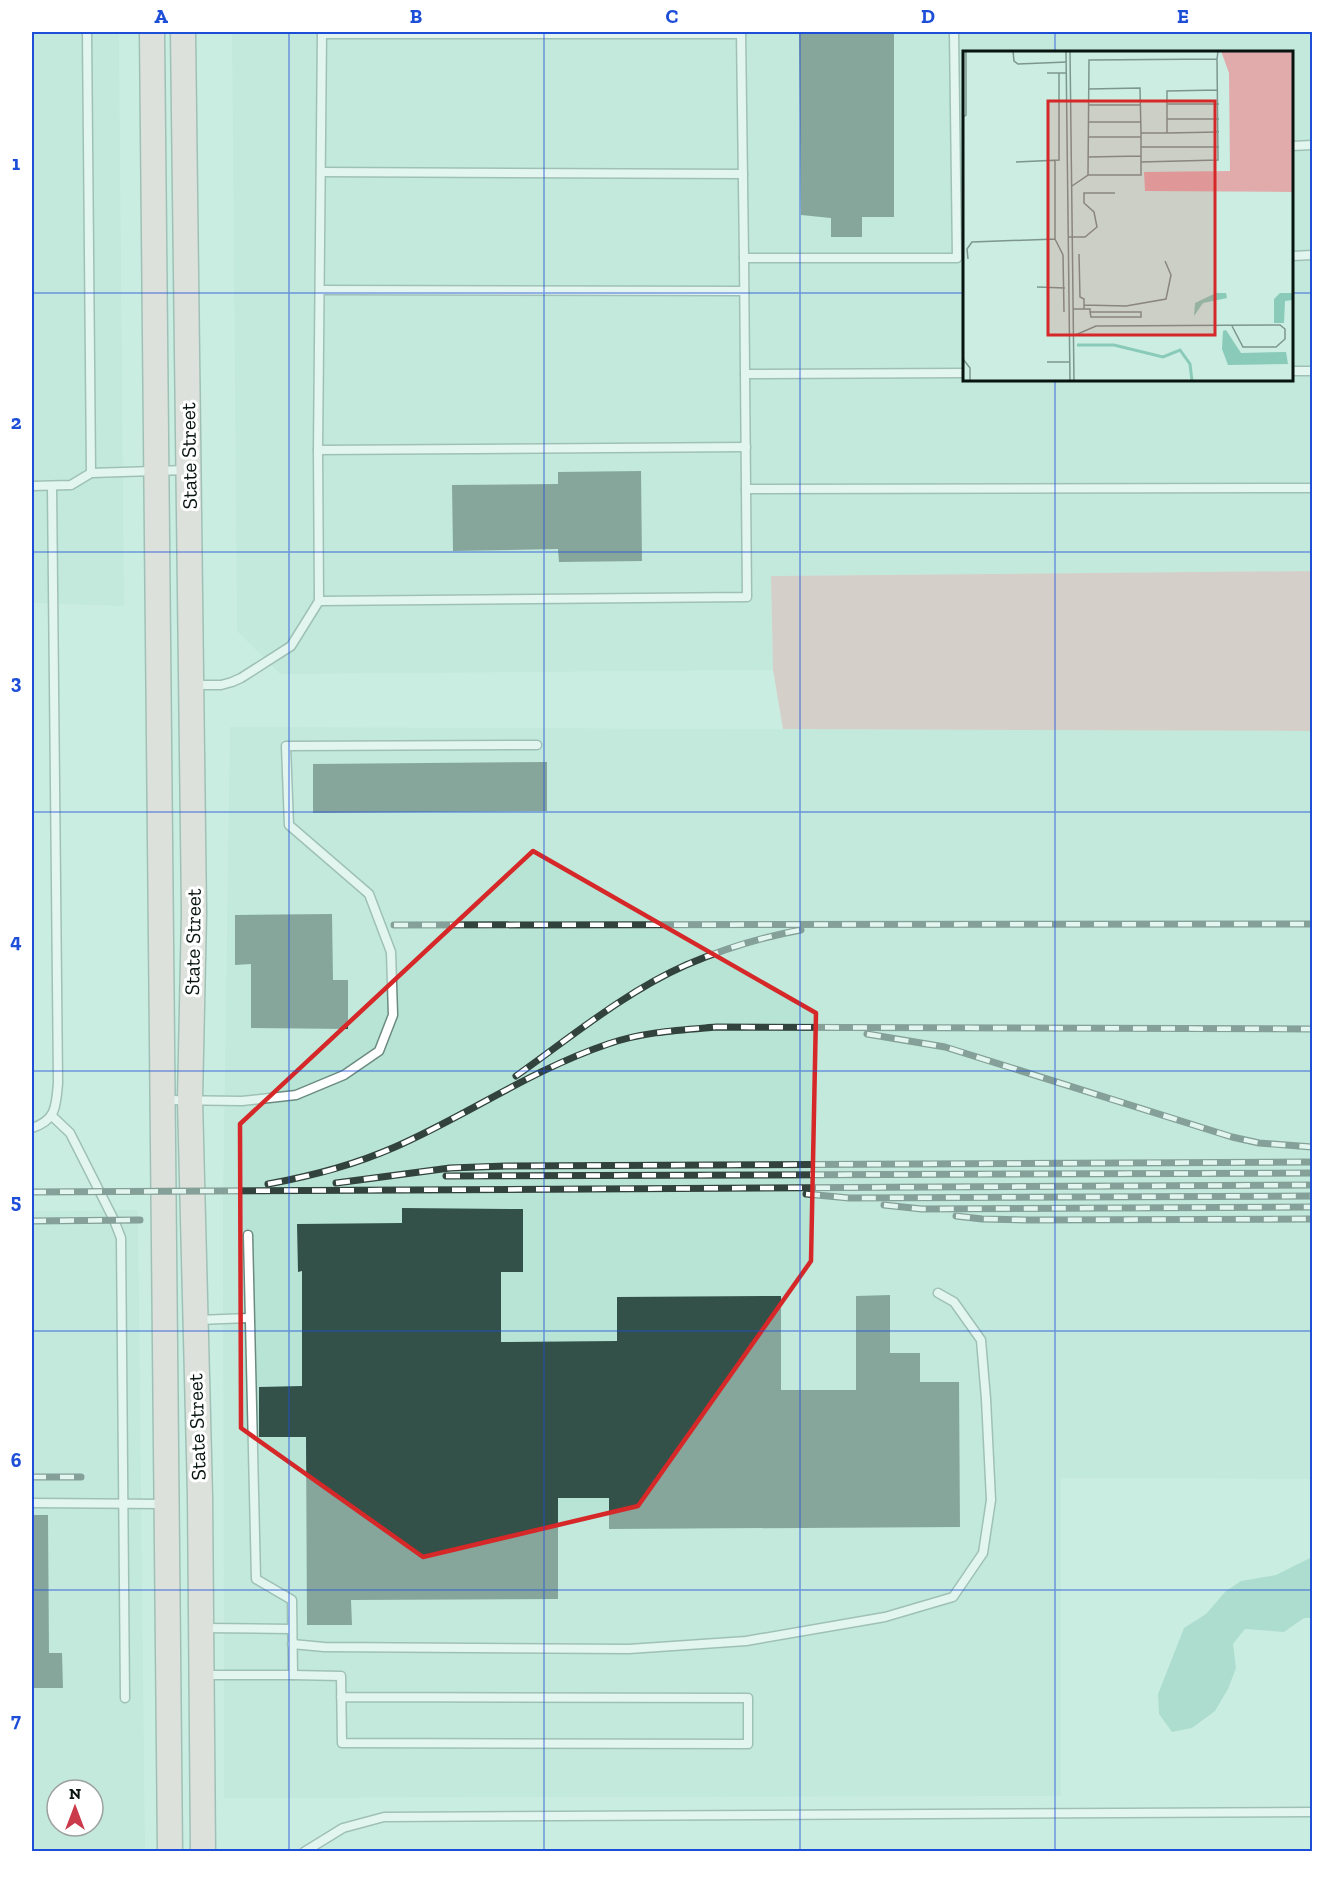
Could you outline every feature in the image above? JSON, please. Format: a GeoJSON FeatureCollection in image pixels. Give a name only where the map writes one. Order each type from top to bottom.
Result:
{"type":"FeatureCollection","features":[{"type":"Feature","properties":{"kind":"street","name":"State Street"},"geometry":{"type":"LineString","coordinates":[[152,32],[170,1851]]}},
{"type":"Feature","properties":{"kind":"street","name":"State Street"},"geometry":{"type":"LineString","coordinates":[[183,32],[194,913],[190,1100],[201,1628],[203,1851]]}},
{"type":"Feature","properties":{"kind":"lane"},"geometry":{"type":"LineString","coordinates":[[87,32],[91,473]]}},
{"type":"Feature","properties":{"kind":"lane"},"geometry":{"type":"LineString","coordinates":[[744,258],[961,258],[961,147],[954,32]]}},
{"type":"Feature","properties":{"kind":"lane"},"geometry":{"type":"LineString","coordinates":[[192,685],[221,685],[249,674],[291,646],[319,601],[322,33],[741,33],[747,597],[319,601]]}},
{"type":"Feature","properties":{"kind":"lane"},"geometry":{"type":"LineString","coordinates":[[1293,146],[1312,145]]}},
{"type":"Feature","properties":{"kind":"lane"},"geometry":{"type":"LineString","coordinates":[[321,172],[743,174]]}},
{"type":"Feature","properties":{"kind":"lane"},"geometry":{"type":"LineString","coordinates":[[1293,256],[1312,255]]}},
{"type":"Feature","properties":{"kind":"lane"},"geometry":{"type":"LineString","coordinates":[[320,290],[744,291]]}},
{"type":"Feature","properties":{"kind":"lane"},"geometry":{"type":"LineString","coordinates":[[1293,371],[1312,371]]}},
{"type":"Feature","properties":{"kind":"lane"},"geometry":{"type":"LineString","coordinates":[[745,374],[963,373]]}},
{"type":"Feature","properties":{"kind":"lane"},"geometry":{"type":"LineString","coordinates":[[318,450],[746,447]]}},
{"type":"Feature","properties":{"kind":"lane"},"geometry":{"type":"LineString","coordinates":[[32,486],[71,485],[91,473],[189,470]]}},
{"type":"Feature","properties":{"kind":"lane"},"geometry":{"type":"LineString","coordinates":[[32,1128],[43,1124],[52,1116],[58,1083],[52,486]]}},
{"type":"Feature","properties":{"kind":"lane"},"geometry":{"type":"LineString","coordinates":[[746,489],[1312,488]]}},
{"type":"Feature","properties":{"kind":"lane"},"geometry":{"type":"LineString","coordinates":[[164,1100],[242,1101],[296,1095],[344,1075],[379,1051],[393,1015],[391,952],[369,894],[289,825],[286,746],[537,745]]}},
{"type":"Feature","properties":{"kind":"lane"},"geometry":{"type":"LineString","coordinates":[[52,1116],[70,1133],[121,1238],[125,1698]]}},
{"type":"Feature","properties":{"kind":"lane"},"geometry":{"type":"LineString","coordinates":[[248,1235],[256,1579],[292,1600],[293,1675]]}},
{"type":"Feature","properties":{"kind":"lane"},"geometry":{"type":"LineString","coordinates":[[292,1644],[324,1647],[629,1649],[746,1641],[885,1617],[952,1597],[983,1553],[991,1500],[981,1340],[954,1302],[938,1293]]}},
{"type":"Feature","properties":{"kind":"lane"},"geometry":{"type":"LineString","coordinates":[[195,1320],[249,1318]]}},
{"type":"Feature","properties":{"kind":"lane"},"geometry":{"type":"LineString","coordinates":[[32,1503],[123,1505],[167,1503]]}},
{"type":"Feature","properties":{"kind":"lane"},"geometry":{"type":"LineString","coordinates":[[201,1628],[292,1629]]}},
{"type":"Feature","properties":{"kind":"lane"},"geometry":{"type":"LineString","coordinates":[[201,1675],[341,1676],[341,1697],[342,1743],[748,1744],[748,1698],[341,1697]]}},
{"type":"Feature","properties":{"kind":"lane"},"geometry":{"type":"LineString","coordinates":[[304,1851],[343,1828],[384,1817],[1312,1812]]}},
{"type":"Feature","properties":{"kind":"highlighted area"},"geometry":{"type":"Polygon","coordinates":[[[533,851],[816,1013],[811,1261],[638,1506],[423,1557],[241,1428],[240,1124],[533,851]]]}},
{"type":"Feature","properties":{"kind":"shaded area"},"geometry":{"type":"Polygon","coordinates":[[[32,32],[119,32],[124,606],[32,603],[32,32]]]}},
{"type":"Feature","properties":{"kind":"shaded area"},"geometry":{"type":"Polygon","coordinates":[[[232,32],[1312,32],[1312,571],[771,576],[773,670],[280,674],[237,631],[232,32]]]}},
{"type":"Feature","properties":{"kind":"shaded area"},"geometry":{"type":"Polygon","coordinates":[[[1312,571],[1312,731],[783,729],[773,670],[771,576],[1312,571]]]}},
{"type":"Feature","properties":{"kind":"shaded area"},"geometry":{"type":"Polygon","coordinates":[[[230,727],[1312,731],[1312,1479],[1061,1478],[1061,1796],[224,1798],[223,1202],[230,727]]]}},
{"type":"Feature","properties":{"kind":"shaded area"},"geometry":{"type":"Polygon","coordinates":[[[138,1210],[145,1851],[32,1851],[32,1211],[138,1210]]]}},
{"type":"Feature","properties":{"kind":"shaded area"},"geometry":{"type":"Polygon","coordinates":[[[1312,1557],[1312,1618],[1304,1618],[1284,1632],[1245,1629],[1233,1644],[1236,1668],[1228,1689],[1215,1711],[1192,1728],[1172,1732],[1159,1714],[1158,1694],[1184,1628],[1206,1614],[1226,1591],[1241,1581],[1276,1575],[1312,1557]]]}},
{"type":"Feature","properties":{"kind":"building"},"geometry":{"type":"Polygon","coordinates":[[[799,32],[894,32],[894,217],[862,217],[862,237],[831,237],[831,218],[801,215],[799,32]]]}},
{"type":"Feature","properties":{"kind":"building"},"geometry":{"type":"Polygon","coordinates":[[[641,471],[642,561],[559,562],[558,549],[453,551],[452,485],[558,484],[558,472],[641,471]]]}},
{"type":"Feature","properties":{"kind":"building"},"geometry":{"type":"Polygon","coordinates":[[[547,762],[547,811],[313,813],[313,764],[547,762]]]}},
{"type":"Feature","properties":{"kind":"building"},"geometry":{"type":"Polygon","coordinates":[[[332,914],[333,980],[348,980],[348,1029],[251,1028],[251,964],[235,965],[235,915],[332,914]]]}},
{"type":"Feature","properties":{"kind":"building"},"geometry":{"type":"Polygon","coordinates":[[[402,1208],[523,1209],[523,1272],[501,1272],[501,1342],[617,1341],[617,1297],[781,1296],[781,1390],[856,1390],[856,1296],[890,1295],[890,1353],[920,1353],[920,1382],[959,1382],[960,1527],[609,1529],[609,1498],[558,1498],[558,1599],[351,1600],[352,1625],[307,1625],[306,1437],[259,1437],[259,1387],[302,1386],[302,1271],[298,1272],[297,1224],[402,1223],[402,1208]]]}},
{"type":"Feature","properties":{"kind":"building"},"geometry":{"type":"Polygon","coordinates":[[[32,1515],[48,1515],[49,1653],[62,1653],[63,1688],[32,1688],[32,1515]]]}},
{"type":"Feature","properties":{"kind":"railway"},"geometry":{"type":"LineString","coordinates":[[394,925],[1312,924]]}},
{"type":"Feature","properties":{"kind":"railway"},"geometry":{"type":"LineString","coordinates":[[516,1076],[599,1016],[663,976],[728,949],[801,930]]}},
{"type":"Feature","properties":{"kind":"railway"},"geometry":{"type":"LineString","coordinates":[[268,1184],[333,1169],[380,1153],[552,1067],[608,1044],[648,1034],[716,1027],[1312,1029]]}},
{"type":"Feature","properties":{"kind":"railway"},"geometry":{"type":"LineString","coordinates":[[867,1034],[945,1047],[1232,1137],[1259,1143],[1312,1147]]}},
{"type":"Feature","properties":{"kind":"railway"},"geometry":{"type":"LineString","coordinates":[[336,1183],[450,1168],[506,1166],[1312,1162]]}},
{"type":"Feature","properties":{"kind":"railway"},"geometry":{"type":"LineString","coordinates":[[446,1176],[1312,1173]]}},
{"type":"Feature","properties":{"kind":"railway"},"geometry":{"type":"LineString","coordinates":[[32,1192],[1312,1185]]}},
{"type":"Feature","properties":{"kind":"railway"},"geometry":{"type":"LineString","coordinates":[[806,1194],[849,1198],[1312,1196]]}},
{"type":"Feature","properties":{"kind":"railway"},"geometry":{"type":"LineString","coordinates":[[884,1205],[922,1209],[1312,1207]]}},
{"type":"Feature","properties":{"kind":"railway"},"geometry":{"type":"LineString","coordinates":[[956,1216],[1028,1220],[1312,1219]]}},
{"type":"Feature","properties":{"kind":"railway"},"geometry":{"type":"LineString","coordinates":[[32,1221],[140,1220]]}},
{"type":"Feature","properties":{"kind":"railway"},"geometry":{"type":"LineString","coordinates":[[32,1477],[81,1477]]}}]}
